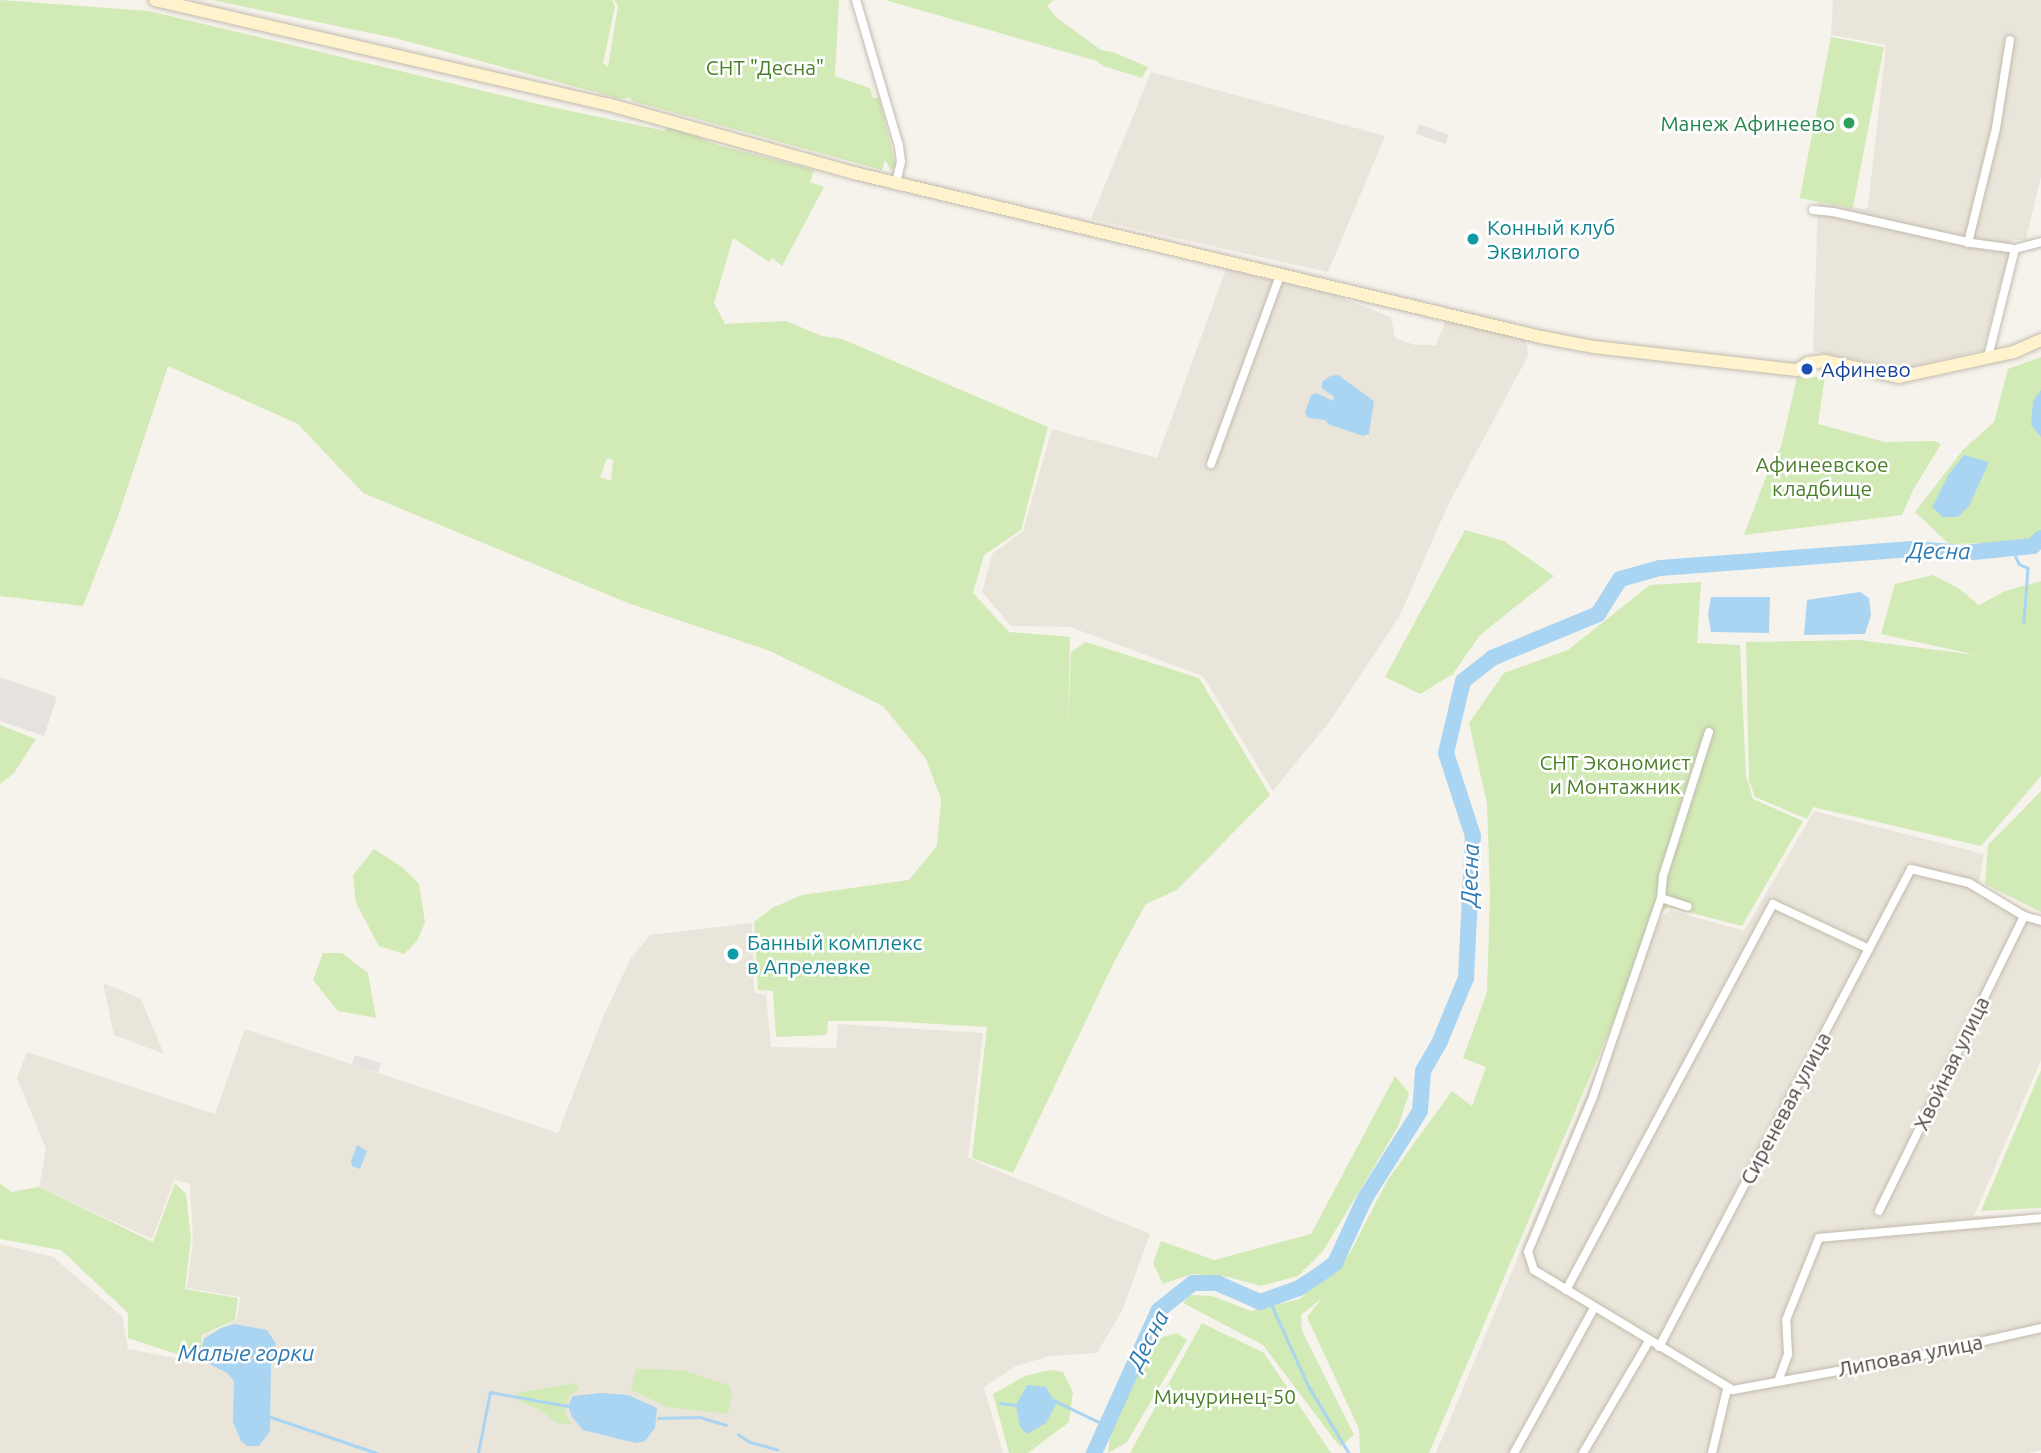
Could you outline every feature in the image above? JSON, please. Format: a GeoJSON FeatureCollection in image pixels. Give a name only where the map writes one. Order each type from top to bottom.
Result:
{"type":"FeatureCollection","features":[{"type":"Feature","properties":{"kind":"street"},"geometry":{"type":"LineString","coordinates":[[155,0],[607,104],[854,173],[1541,337],[1594,347],[1797,370],[1808,363],[1825,361],[1899,377],[2014,352],[2041,340]]}},
{"type":"Feature","properties":{"kind":"street"},"geometry":{"type":"LineString","coordinates":[[856,0],[899,146],[901,162],[896,182]]}},
{"type":"Feature","properties":{"kind":"street"},"geometry":{"type":"LineString","coordinates":[[1968,243],[1996,128],[2010,40]]}},
{"type":"Feature","properties":{"kind":"street"},"geometry":{"type":"LineString","coordinates":[[1813,211],[1833,212],[1968,243],[2015,249],[2041,242]]}},
{"type":"Feature","properties":{"kind":"street"},"geometry":{"type":"LineString","coordinates":[[1988,357],[2015,249]]}},
{"type":"Feature","properties":{"kind":"street"},"geometry":{"type":"LineString","coordinates":[[1211,464],[1281,273]]}},
{"type":"Feature","properties":{"kind":"street"},"geometry":{"type":"LineString","coordinates":[[1709,732],[1663,876],[1661,898],[1593,1097],[1528,1252],[1534,1270],[1727,1389],[1712,1453]]}},
{"type":"Feature","properties":{"kind":"street","name":"Сиреневая улица"},"geometry":{"type":"LineString","coordinates":[[1659,1347],[1911,869],[1969,883],[2024,916]]}},
{"type":"Feature","properties":{"kind":"street"},"geometry":{"type":"LineString","coordinates":[[1661,898],[1688,907]]}},
{"type":"Feature","properties":{"kind":"street"},"geometry":{"type":"LineString","coordinates":[[1566,1290],[1773,904],[1869,948]]}},
{"type":"Feature","properties":{"kind":"street"},"geometry":{"type":"LineString","coordinates":[[2024,916],[2041,921]]}},
{"type":"Feature","properties":{"kind":"street","name":"Хвойная улица"},"geometry":{"type":"LineString","coordinates":[[1879,1211],[2024,916]]}},
{"type":"Feature","properties":{"kind":"street"},"geometry":{"type":"LineString","coordinates":[[1779,1379],[1788,1354],[1786,1320],[1819,1238],[2041,1218]]}},
{"type":"Feature","properties":{"kind":"street"},"geometry":{"type":"LineString","coordinates":[[1514,1453],[1594,1307]]}},
{"type":"Feature","properties":{"kind":"street","name":"Липовая улица"},"geometry":{"type":"LineString","coordinates":[[1727,1389],[1909,1358],[2041,1328]]}},
{"type":"Feature","properties":{"kind":"street"},"geometry":{"type":"LineString","coordinates":[[1583,1453],[1649,1342]]}},
{"type":"Feature","properties":{"kind":"shaded area"},"geometry":{"type":"Polygon","coordinates":[[[1833,0],[2041,0],[2041,176],[2026,240],[2013,240],[1983,350],[1900,369],[1813,351],[1818,202],[1864,209],[1868,207],[1886,45],[1831,35],[1833,0]]]}},
{"type":"Feature","properties":{"kind":"shaded area"},"geometry":{"type":"Polygon","coordinates":[[[1151,72],[1385,136],[1328,272],[1091,219],[1151,72]]]}},
{"type":"Feature","properties":{"kind":"shaded area"},"geometry":{"type":"Polygon","coordinates":[[[1419,124],[1449,135],[1446,144],[1416,133],[1419,124]]]}},
{"type":"Feature","properties":{"kind":"shaded area"},"geometry":{"type":"Polygon","coordinates":[[[1226,269],[1334,295],[1391,317],[1395,338],[1415,345],[1436,345],[1448,315],[1526,340],[1528,356],[1448,505],[1400,615],[1330,721],[1273,791],[1203,676],[1070,627],[1011,626],[982,592],[992,554],[1023,531],[1052,429],[1157,458],[1226,269]]]}},
{"type":"Feature","properties":{"kind":"shaded area"},"geometry":{"type":"Polygon","coordinates":[[[0,677],[57,697],[44,736],[0,721],[0,677]]]}},
{"type":"Feature","properties":{"kind":"shaded area"},"geometry":{"type":"Polygon","coordinates":[[[1814,811],[1984,854],[1978,887],[2041,918],[2041,1060],[1974,1216],[2041,1215],[2041,1450],[2029,1453],[1436,1453],[1660,918],[1670,910],[1744,931],[1814,811]]]}},
{"type":"Feature","properties":{"kind":"shaded area"},"geometry":{"type":"Polygon","coordinates":[[[752,923],[754,992],[766,995],[771,1047],[836,1048],[838,1024],[983,1033],[968,1158],[1150,1234],[1122,1311],[1097,1353],[1050,1356],[1016,1366],[984,1387],[1003,1453],[0,1453],[0,1244],[53,1257],[122,1316],[128,1349],[201,1363],[203,1336],[237,1320],[240,1297],[187,1288],[193,1240],[190,1184],[174,1180],[152,1239],[39,1187],[46,1149],[17,1078],[27,1052],[215,1114],[245,1029],[558,1133],[603,1017],[631,958],[650,935],[752,923]]]}},
{"type":"Feature","properties":{"kind":"shaded area"},"geometry":{"type":"Polygon","coordinates":[[[103,983],[141,999],[164,1054],[114,1035],[103,983]]]}},
{"type":"Feature","properties":{"kind":"shaded area"},"geometry":{"type":"Polygon","coordinates":[[[355,1055],[381,1063],[378,1072],[352,1065],[355,1055]]]}},
{"type":"Feature","properties":{"kind":"green space"},"geometry":{"type":"Polygon","coordinates":[[[0,0],[149,11],[538,104],[665,131],[667,125],[717,145],[814,170],[810,182],[824,187],[782,266],[772,258],[769,262],[733,238],[714,303],[725,324],[786,321],[822,336],[842,339],[1048,427],[1021,530],[984,555],[973,593],[1009,632],[1070,637],[1068,728],[1071,652],[1086,642],[1199,678],[1270,795],[1177,890],[1146,904],[1114,962],[1013,1173],[972,1158],[987,1027],[886,1021],[828,1021],[827,1035],[776,1037],[773,991],[758,990],[754,922],[772,908],[802,895],[909,880],[937,846],[941,799],[926,759],[883,706],[770,651],[628,603],[363,493],[298,424],[168,366],[116,522],[83,606],[0,596],[0,0]],[[607,458],[600,477],[611,481],[613,460],[607,458]]]}},
{"type":"Feature","properties":{"kind":"green space","name":"СНТ \"Десна\""},"geometry":{"type":"Polygon","coordinates":[[[212,0],[612,0],[615,6],[603,63],[608,67],[618,6],[614,0],[839,0],[835,76],[870,88],[873,98],[879,98],[896,166],[891,170],[885,160],[882,170],[632,101],[629,97],[621,99],[399,39],[212,0]]]}},
{"type":"Feature","properties":{"kind":"green space"},"geometry":{"type":"Polygon","coordinates":[[[885,0],[1054,0],[1047,6],[1057,18],[1101,50],[1113,52],[1148,67],[1142,78],[1103,66],[1097,61],[885,0]]]}},
{"type":"Feature","properties":{"kind":"green space","name":"Манеж Афинеево"},"geometry":{"type":"Polygon","coordinates":[[[1831,37],[1884,47],[1853,208],[1800,198],[1831,37]]]}},
{"type":"Feature","properties":{"kind":"green space"},"geometry":{"type":"Polygon","coordinates":[[[2041,357],[2041,532],[2030,542],[1949,544],[1915,512],[1963,450],[1994,422],[2008,369],[2041,357]]]}},
{"type":"Feature","properties":{"kind":"green space","name":"Афинеевское кладбище"},"geometry":{"type":"Polygon","coordinates":[[[1797,377],[1825,377],[1818,424],[1885,442],[1934,441],[1941,444],[1913,490],[1902,515],[1744,535],[1769,469],[1781,447],[1797,377]]]}},
{"type":"Feature","properties":{"kind":"green space"},"geometry":{"type":"Polygon","coordinates":[[[1465,530],[1504,541],[1554,576],[1480,635],[1453,674],[1420,694],[1385,677],[1465,530]]]}},
{"type":"Feature","properties":{"kind":"green space"},"geometry":{"type":"Polygon","coordinates":[[[1933,575],[1958,588],[1979,605],[2005,591],[2041,581],[2041,776],[1981,846],[1813,807],[1807,819],[1755,797],[1749,781],[1746,642],[1859,640],[1976,655],[1881,634],[1895,584],[1933,575]]]}},
{"type":"Feature","properties":{"kind":"green space","name":"СНТ Экономист и Монтажник"},"geometry":{"type":"Polygon","coordinates":[[[1701,582],[1697,643],[1740,645],[1746,776],[1753,799],[1803,821],[1742,926],[1668,907],[1660,913],[1429,1453],[1360,1453],[1359,1429],[1307,1317],[1322,1298],[1301,1315],[1302,1331],[1354,1435],[1340,1447],[1263,1345],[1183,1303],[1190,1295],[1212,1296],[1251,1311],[1300,1299],[1350,1253],[1387,1181],[1452,1091],[1472,1106],[1486,1067],[1463,1058],[1487,992],[1490,894],[1487,804],[1469,723],[1504,673],[1568,650],[1650,585],[1701,582]]]}},
{"type":"Feature","properties":{"kind":"green space"},"geometry":{"type":"Polygon","coordinates":[[[0,725],[36,739],[14,773],[0,784],[0,725]]]}},
{"type":"Feature","properties":{"kind":"green space"},"geometry":{"type":"Polygon","coordinates":[[[2041,791],[2041,912],[1985,884],[1988,845],[2041,791]]]}},
{"type":"Feature","properties":{"kind":"green space"},"geometry":{"type":"Polygon","coordinates":[[[374,849],[402,867],[419,884],[425,922],[417,941],[404,954],[379,946],[356,903],[353,875],[374,849]]]}},
{"type":"Feature","properties":{"kind":"green space"},"geometry":{"type":"Polygon","coordinates":[[[323,953],[342,953],[368,973],[376,1018],[338,1011],[313,980],[323,953]]]}},
{"type":"Feature","properties":{"kind":"green space"},"geometry":{"type":"Polygon","coordinates":[[[2041,1070],[2041,1208],[1981,1211],[2041,1070]]]}},
{"type":"Feature","properties":{"kind":"green space"},"geometry":{"type":"Polygon","coordinates":[[[1395,1076],[1409,1093],[1398,1127],[1323,1251],[1298,1276],[1261,1286],[1228,1277],[1192,1274],[1163,1284],[1153,1263],[1161,1241],[1214,1260],[1311,1234],[1395,1076]]]}},
{"type":"Feature","properties":{"kind":"green space"},"geometry":{"type":"Polygon","coordinates":[[[0,1183],[11,1192],[39,1187],[153,1242],[175,1183],[186,1194],[191,1239],[185,1289],[238,1298],[235,1320],[202,1335],[201,1362],[128,1338],[128,1313],[61,1250],[0,1239],[0,1183]]]}},
{"type":"Feature","properties":{"kind":"green space","name":"Мичуринец-50"},"geometry":{"type":"Polygon","coordinates":[[[1202,1323],[1264,1353],[1331,1453],[1130,1453],[1202,1323]]]}},
{"type":"Feature","properties":{"kind":"green space"},"geometry":{"type":"Polygon","coordinates":[[[1177,1333],[1187,1340],[1127,1442],[1108,1453],[1110,1435],[1123,1400],[1160,1338],[1177,1333]]]}},
{"type":"Feature","properties":{"kind":"green space"},"geometry":{"type":"Polygon","coordinates":[[[636,1369],[681,1370],[729,1385],[732,1394],[728,1414],[668,1407],[631,1390],[636,1369]]]}},
{"type":"Feature","properties":{"kind":"green space"},"geometry":{"type":"Polygon","coordinates":[[[1050,1370],[1063,1372],[1073,1392],[1069,1422],[1028,1453],[1009,1453],[993,1394],[1025,1376],[1050,1370]]]}},
{"type":"Feature","properties":{"kind":"green space"},"geometry":{"type":"Polygon","coordinates":[[[576,1383],[579,1388],[568,1398],[565,1413],[571,1424],[557,1423],[540,1410],[519,1401],[516,1393],[576,1383]]]}},
{"type":"Feature","properties":{"kind":"water"},"geometry":{"type":"Polygon","coordinates":[[[1338,375],[1374,401],[1369,434],[1363,436],[1328,424],[1325,420],[1309,418],[1305,413],[1311,395],[1317,393],[1333,401],[1334,397],[1322,388],[1322,382],[1330,376],[1338,375]]]}},
{"type":"Feature","properties":{"kind":"water"},"geometry":{"type":"Polygon","coordinates":[[[2041,390],[2041,437],[2031,425],[2033,401],[2041,390]]]}},
{"type":"Feature","properties":{"kind":"water"},"geometry":{"type":"Polygon","coordinates":[[[1964,455],[1989,462],[1969,506],[1958,517],[1943,517],[1932,507],[1949,474],[1964,455]]]}},
{"type":"Feature","properties":{"kind":"water"},"geometry":{"type":"Polygon","coordinates":[[[1860,592],[1869,598],[1871,615],[1865,634],[1804,635],[1807,600],[1860,592]]]}},
{"type":"Feature","properties":{"kind":"water"},"geometry":{"type":"Polygon","coordinates":[[[1711,597],[1770,597],[1769,633],[1711,632],[1708,614],[1711,597]]]}},
{"type":"Feature","properties":{"kind":"water"},"geometry":{"type":"Polygon","coordinates":[[[357,1145],[367,1151],[360,1169],[352,1166],[351,1161],[357,1145]]]}},
{"type":"Feature","properties":{"kind":"water","name":"Малые горки"},"geometry":{"type":"Polygon","coordinates":[[[234,1324],[267,1330],[276,1344],[271,1362],[270,1431],[259,1446],[247,1446],[241,1441],[233,1422],[234,1381],[227,1373],[206,1362],[201,1350],[204,1339],[221,1328],[234,1324]]]}},
{"type":"Feature","properties":{"kind":"water"},"geometry":{"type":"Polygon","coordinates":[[[1027,1385],[1046,1387],[1056,1404],[1046,1423],[1027,1434],[1020,1427],[1016,1405],[1027,1385]]]}},
{"type":"Feature","properties":{"kind":"water"},"geometry":{"type":"Polygon","coordinates":[[[601,1393],[628,1395],[657,1408],[655,1428],[645,1441],[635,1443],[583,1430],[572,1417],[568,1406],[573,1396],[601,1393]]]}},
{"type":"Feature","properties":{"kind":"waterway","name":"Десна"},"geometry":{"type":"LineString","coordinates":[[1094,1453],[1159,1310],[1193,1283],[1217,1283],[1260,1302],[1299,1288],[1335,1263],[1365,1198],[1420,1111],[1423,1071],[1440,1041],[1466,978],[1473,836],[1446,753],[1463,681],[1492,658],[1598,614],[1620,579],[1660,568],[1915,549],[1964,553],[2033,546],[2041,538]]}},
{"type":"Feature","properties":{"kind":"waterway"},"geometry":{"type":"LineString","coordinates":[[2012,548],[2019,564],[2028,568],[2024,623]]}},
{"type":"Feature","properties":{"kind":"waterway"},"geometry":{"type":"LineString","coordinates":[[1269,1299],[1309,1387],[1349,1453]]}},
{"type":"Feature","properties":{"kind":"waterway"},"geometry":{"type":"LineString","coordinates":[[478,1453],[490,1392],[568,1406]]}},
{"type":"Feature","properties":{"kind":"waterway"},"geometry":{"type":"LineString","coordinates":[[1051,1399],[1105,1425]]}},
{"type":"Feature","properties":{"kind":"waterway"},"geometry":{"type":"LineString","coordinates":[[1000,1403],[1017,1405]]}},
{"type":"Feature","properties":{"kind":"waterway"},"geometry":{"type":"LineString","coordinates":[[271,1417],[377,1453]]}},
{"type":"Feature","properties":{"kind":"waterway"},"geometry":{"type":"LineString","coordinates":[[658,1418],[700,1417],[726,1425]]}},
{"type":"Feature","properties":{"kind":"waterway"},"geometry":{"type":"LineString","coordinates":[[738,1434],[750,1442],[777,1449]]}},
{"type":"Feature","properties":{"kind":"place","name":"Манеж Афинеево"},"geometry":{"type":"Point","coordinates":[1849,123]}},
{"type":"Feature","properties":{"kind":"place","name":"Конный клуб Эквилого"},"geometry":{"type":"Point","coordinates":[1473,239]}},
{"type":"Feature","properties":{"kind":"place","name":"Афинево"},"geometry":{"type":"Point","coordinates":[1807,369]}},
{"type":"Feature","properties":{"kind":"place","name":"Банный комплекс в Апрелевке"},"geometry":{"type":"Point","coordinates":[733,954]}}]}
